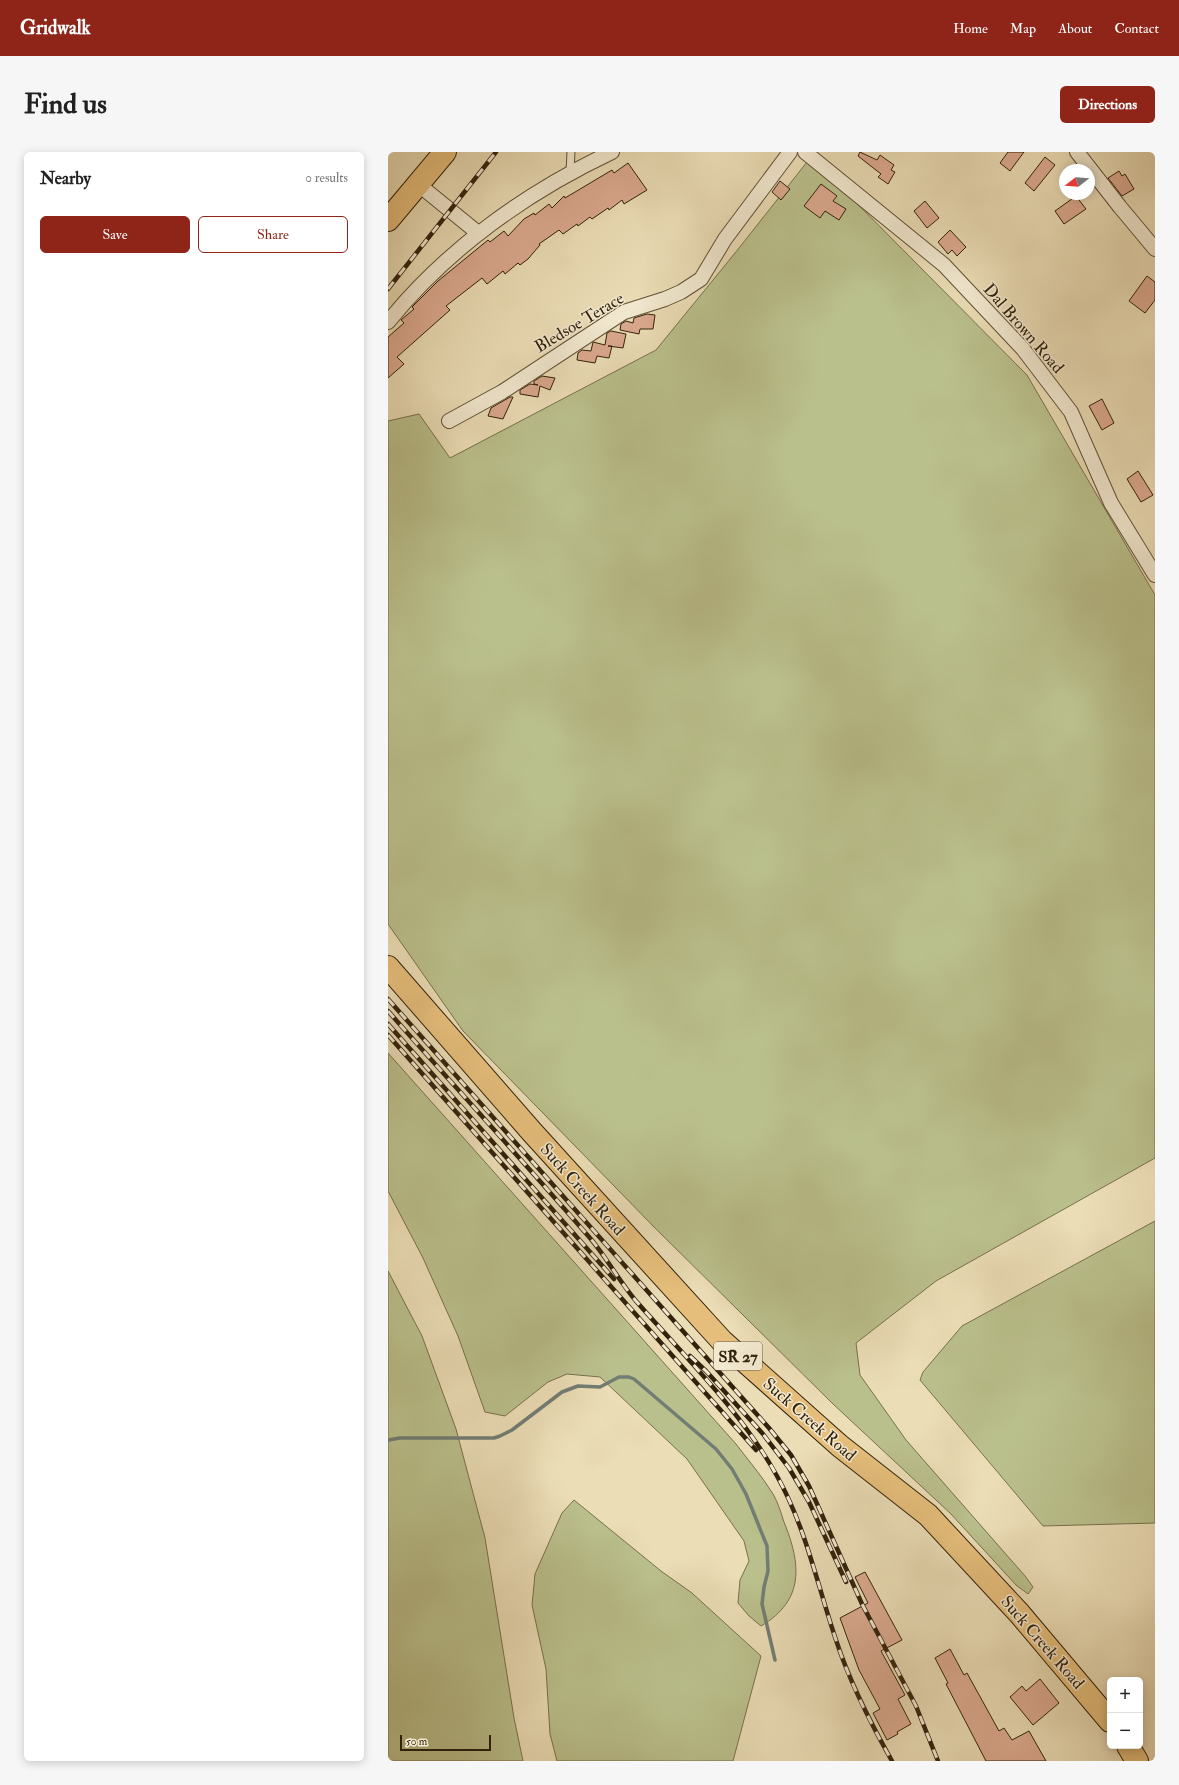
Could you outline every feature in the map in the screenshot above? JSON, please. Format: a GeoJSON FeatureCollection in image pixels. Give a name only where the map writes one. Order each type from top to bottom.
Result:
{"type":"FeatureCollection","features":[{"type":"Feature","properties":{"kind":"main road"},"geometry":{"type":"LineString","coordinates":[[388,220],[418,184],[438,155]]}},
{"type":"Feature","properties":{"kind":"main road","name":"Suck Creek Road"},"geometry":{"type":"LineString","coordinates":[[388,967],[532,1132],[722,1341],[840,1446],[928,1515],[1019,1613],[1107,1717]]}},
{"type":"Feature","properties":{"kind":"main road"},"geometry":{"type":"LineString","coordinates":[[1130,1749],[1137,1761]]}},
{"type":"Feature","properties":{"kind":"street"},"geometry":{"type":"LineString","coordinates":[[388,322],[409,296],[478,233],[570,172],[612,152]]}},
{"type":"Feature","properties":{"kind":"street","name":"Bledsoe Terace"},"geometry":{"type":"LineString","coordinates":[[449,421],[502,392],[624,312],[665,299],[696,283],[701,278],[725,239],[790,152]]}},
{"type":"Feature","properties":{"kind":"street","name":"Dal Brown Road"},"geometry":{"type":"LineString","coordinates":[[805,152],[944,265],[1024,349],[1071,412],[1111,503],[1155,575]]}},
{"type":"Feature","properties":{"kind":"street"},"geometry":{"type":"LineString","coordinates":[[1077,152],[1155,249]]}},
{"type":"Feature","properties":{"kind":"street"},"geometry":{"type":"LineString","coordinates":[[418,184],[478,233]]}},
{"type":"Feature","properties":{"kind":"lane"},"geometry":{"type":"LineString","coordinates":[[570,172],[571,152]]}},
{"type":"Feature","properties":{"kind":"green space"},"geometry":{"type":"Polygon","coordinates":[[[811,157],[1027,375],[1155,595],[1155,1158],[936,1281],[856,1343],[860,1375],[906,1440],[1025,1576],[1033,1587],[1028,1594],[1016,1585],[951,1514],[832,1403],[654,1227],[463,1031],[388,924],[388,421],[419,414],[450,458],[656,350],[811,157]]]}},
{"type":"Feature","properties":{"kind":"green space"},"geometry":{"type":"Polygon","coordinates":[[[388,1053],[736,1444],[769,1487],[778,1504],[790,1537],[796,1567],[792,1593],[786,1605],[775,1616],[761,1626],[749,1616],[738,1603],[740,1580],[749,1561],[744,1541],[687,1459],[600,1377],[567,1374],[548,1382],[505,1416],[485,1412],[458,1336],[423,1258],[388,1191],[388,1053]]]}},
{"type":"Feature","properties":{"kind":"green space"},"geometry":{"type":"Polygon","coordinates":[[[1155,1221],[1155,1523],[1043,1526],[920,1380],[923,1372],[962,1326],[1155,1221]]]}},
{"type":"Feature","properties":{"kind":"green space"},"geometry":{"type":"Polygon","coordinates":[[[388,1271],[422,1336],[456,1429],[485,1538],[514,1718],[523,1761],[388,1761],[388,1271]]]}},
{"type":"Feature","properties":{"kind":"green space"},"geometry":{"type":"Polygon","coordinates":[[[574,1500],[661,1571],[692,1593],[761,1656],[733,1761],[557,1761],[550,1734],[546,1669],[532,1605],[535,1574],[562,1513],[574,1500]]]}},
{"type":"Feature","properties":{"kind":"building"},"geometry":{"type":"Polygon","coordinates":[[[860,152],[877,160],[880,155],[894,165],[891,170],[895,172],[888,184],[878,177],[881,174],[858,156],[860,152]]]}},
{"type":"Feature","properties":{"kind":"building"},"geometry":{"type":"Polygon","coordinates":[[[1008,152],[1024,152],[1010,171],[1000,163],[1008,152]]]}},
{"type":"Feature","properties":{"kind":"building"},"geometry":{"type":"Polygon","coordinates":[[[1045,157],[1055,165],[1034,191],[1025,183],[1045,157]]]}},
{"type":"Feature","properties":{"kind":"building"},"geometry":{"type":"Polygon","coordinates":[[[628,163],[647,190],[624,204],[622,200],[609,210],[608,208],[592,219],[590,217],[578,226],[577,224],[563,234],[559,230],[539,244],[540,245],[528,259],[520,265],[518,263],[505,274],[503,271],[487,284],[482,278],[446,306],[450,310],[397,357],[404,364],[388,378],[388,337],[404,323],[401,320],[414,309],[412,307],[438,281],[488,240],[490,242],[504,231],[508,236],[524,219],[534,213],[535,215],[549,204],[552,208],[564,196],[565,198],[612,170],[614,173],[628,163]]]}},
{"type":"Feature","properties":{"kind":"building"},"geometry":{"type":"Polygon","coordinates":[[[1119,171],[1122,176],[1125,174],[1134,189],[1122,196],[1108,178],[1119,171]]]}},
{"type":"Feature","properties":{"kind":"building"},"geometry":{"type":"Polygon","coordinates":[[[780,181],[790,189],[781,200],[772,192],[780,181]]]}},
{"type":"Feature","properties":{"kind":"building"},"geometry":{"type":"Polygon","coordinates":[[[821,184],[837,196],[833,201],[846,209],[839,220],[825,211],[820,218],[804,206],[821,184]]]}},
{"type":"Feature","properties":{"kind":"building"},"geometry":{"type":"Polygon","coordinates":[[[1070,200],[1079,200],[1086,209],[1064,224],[1055,211],[1070,200]]]}},
{"type":"Feature","properties":{"kind":"building"},"geometry":{"type":"Polygon","coordinates":[[[925,201],[939,218],[927,228],[914,211],[925,201]]]}},
{"type":"Feature","properties":{"kind":"building"},"geometry":{"type":"Polygon","coordinates":[[[950,230],[966,247],[957,256],[952,250],[948,254],[938,242],[950,230]]]}},
{"type":"Feature","properties":{"kind":"building"},"geometry":{"type":"Polygon","coordinates":[[[1147,276],[1155,282],[1155,300],[1145,313],[1129,301],[1147,276]]]}},
{"type":"Feature","properties":{"kind":"building"},"geometry":{"type":"Polygon","coordinates":[[[647,314],[655,315],[653,329],[640,329],[639,334],[620,330],[621,324],[626,321],[633,323],[634,318],[647,314]]]}},
{"type":"Feature","properties":{"kind":"building"},"geometry":{"type":"Polygon","coordinates":[[[611,331],[626,334],[623,348],[612,347],[609,358],[597,356],[595,363],[577,360],[578,353],[582,350],[591,351],[593,342],[605,345],[607,333],[611,331]]]}},
{"type":"Feature","properties":{"kind":"building"},"geometry":{"type":"Polygon","coordinates":[[[542,376],[555,378],[550,390],[540,386],[538,397],[520,394],[520,390],[530,384],[538,385],[534,384],[534,381],[542,376]]]}},
{"type":"Feature","properties":{"kind":"building"},"geometry":{"type":"Polygon","coordinates":[[[510,397],[513,397],[503,419],[488,416],[491,408],[510,397]]]}},
{"type":"Feature","properties":{"kind":"building"},"geometry":{"type":"Polygon","coordinates":[[[1102,399],[1114,423],[1102,430],[1089,406],[1102,399]]]}},
{"type":"Feature","properties":{"kind":"building"},"geometry":{"type":"Polygon","coordinates":[[[1138,471],[1153,495],[1141,502],[1127,479],[1138,471]]]}},
{"type":"Feature","properties":{"kind":"building"},"geometry":{"type":"Polygon","coordinates":[[[865,1572],[902,1640],[881,1651],[905,1695],[898,1699],[911,1724],[887,1740],[873,1713],[880,1709],[859,1670],[840,1618],[868,1603],[855,1577],[865,1572]]]}},
{"type":"Feature","properties":{"kind":"building"},"geometry":{"type":"Polygon","coordinates":[[[950,1649],[964,1675],[967,1673],[999,1731],[1004,1728],[1012,1740],[1029,1731],[1046,1761],[986,1761],[946,1684],[948,1683],[935,1658],[950,1649]]]}},
{"type":"Feature","properties":{"kind":"building"},"geometry":{"type":"Polygon","coordinates":[[[1040,1679],[1059,1703],[1033,1725],[1010,1697],[1022,1686],[1026,1691],[1040,1679]]]}},
{"type":"Feature","properties":{"kind":"waterway"},"geometry":{"type":"LineString","coordinates":[[388,1440],[400,1438],[494,1438],[512,1430],[562,1392],[578,1386],[600,1387],[619,1377],[629,1377],[634,1379],[716,1449],[732,1469],[746,1494],[767,1546],[768,1571],[762,1604],[775,1660]]}},
{"type":"Feature","properties":{"kind":"railway"},"geometry":{"type":"LineString","coordinates":[[388,289],[496,152]]}},
{"type":"Feature","properties":{"kind":"railway"},"geometry":{"type":"LineString","coordinates":[[388,999],[769,1428],[791,1455],[809,1486],[862,1604],[916,1706],[938,1761]]}},
{"type":"Feature","properties":{"kind":"railway"},"geometry":{"type":"LineString","coordinates":[[388,1011],[590,1238],[636,1301],[711,1385],[747,1429],[763,1452],[777,1476],[796,1516],[836,1640],[854,1687],[868,1717],[892,1761]]}},
{"type":"Feature","properties":{"kind":"railway"},"geometry":{"type":"LineString","coordinates":[[388,1024],[614,1279]]}},
{"type":"Feature","properties":{"kind":"railway"},"geometry":{"type":"LineString","coordinates":[[388,1035],[756,1450]]}},
{"type":"Feature","properties":{"kind":"railway"},"geometry":{"type":"LineString","coordinates":[[690,1356],[706,1371],[763,1434],[789,1468],[809,1502],[846,1582]]}}]}
